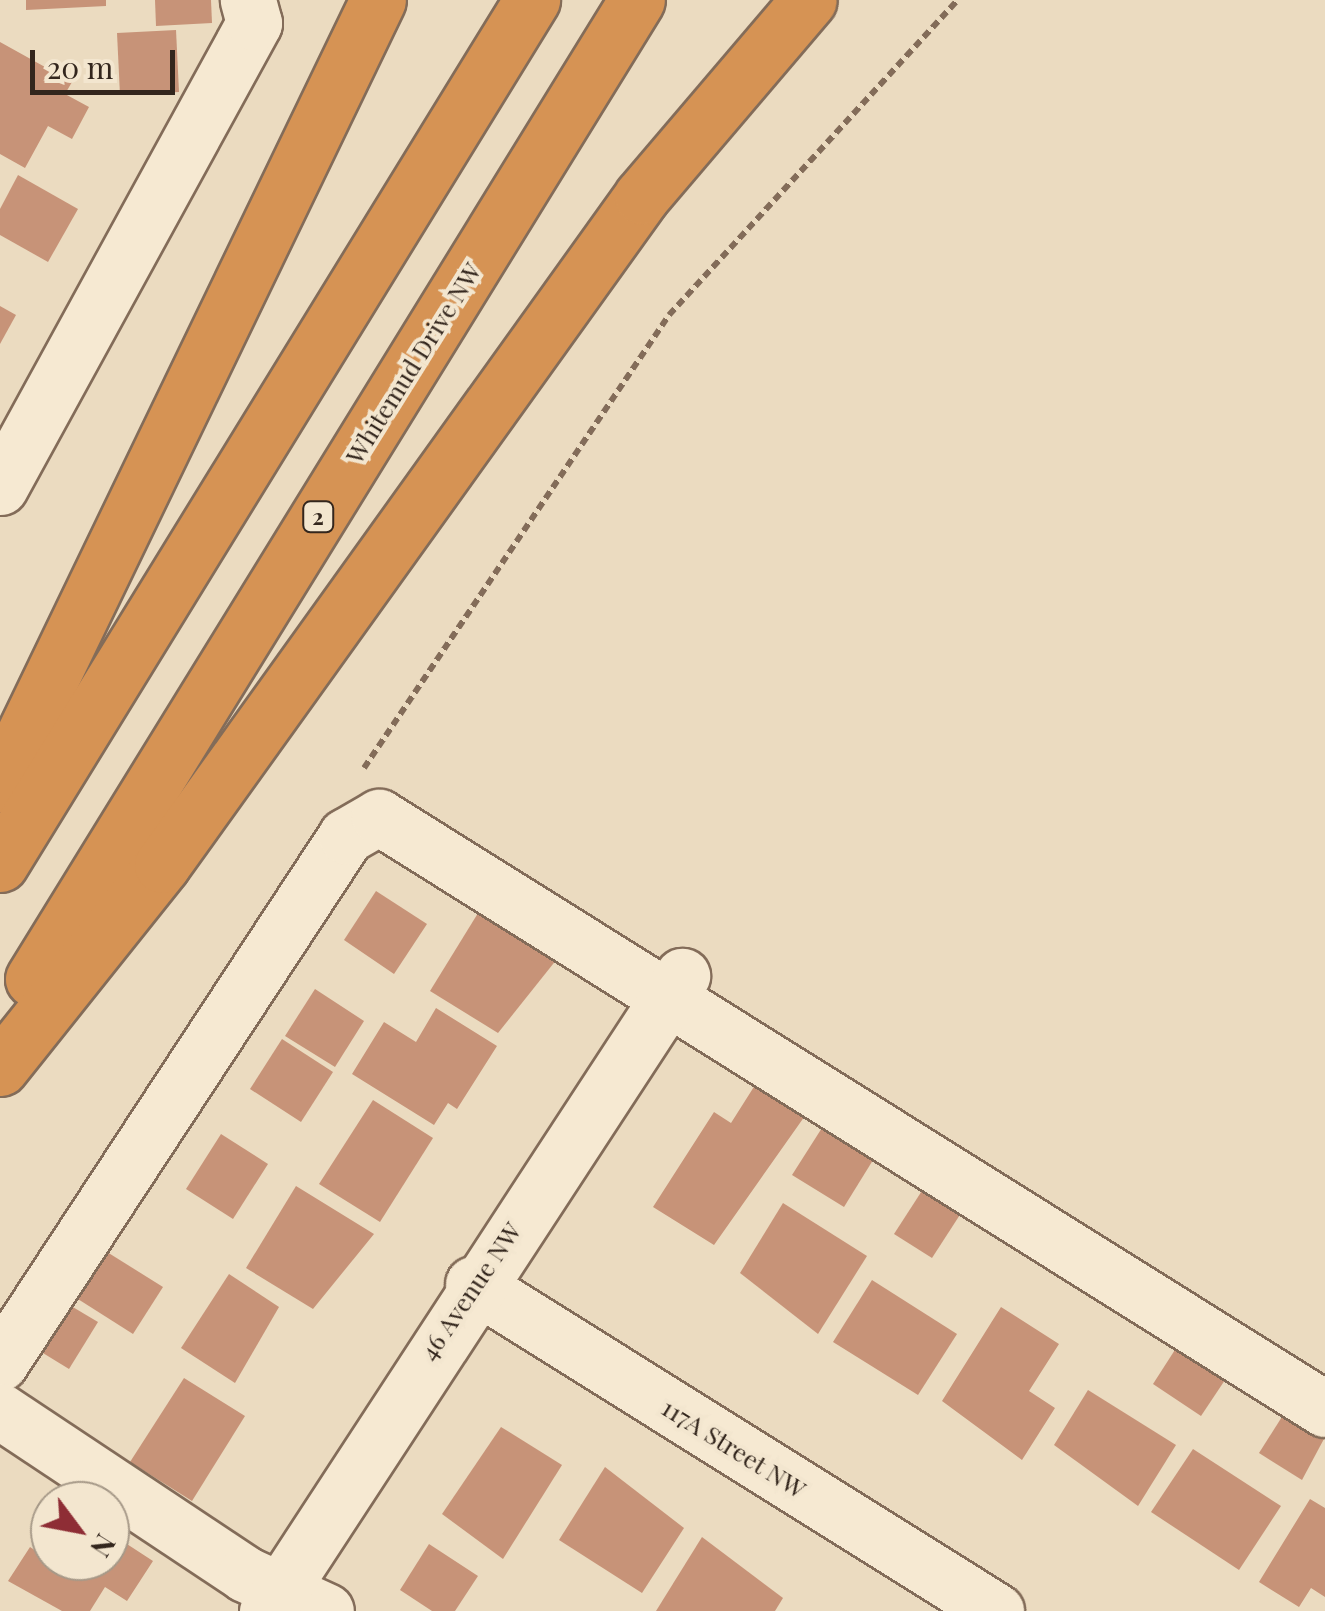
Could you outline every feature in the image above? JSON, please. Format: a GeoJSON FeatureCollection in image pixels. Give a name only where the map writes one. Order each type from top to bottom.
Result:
{"type":"FeatureCollection","features":[{"type":"Feature","properties":{"kind":"highway"},"geometry":{"type":"LineString","coordinates":[[0,784],[378,0]]}},
{"type":"Feature","properties":{"kind":"highway"},"geometry":{"type":"LineString","coordinates":[[0,864],[532,0]]}},
{"type":"Feature","properties":{"kind":"highway","name":"Whitemud Drive NW"},"geometry":{"type":"LineString","coordinates":[[0,1033],[637,0]]}},
{"type":"Feature","properties":{"kind":"highway"},"geometry":{"type":"LineString","coordinates":[[0,1068],[162,865],[642,196],[809,0]]}},
{"type":"Feature","properties":{"kind":"street"},"geometry":{"type":"LineString","coordinates":[[0,487],[254,23],[248,0]]}},
{"type":"Feature","properties":{"kind":"street"},"geometry":{"type":"LineString","coordinates":[[0,1364],[214,1027],[366,820],[389,819],[677,984],[1325,1410]]}},
{"type":"Feature","properties":{"kind":"street","name":"46 Avenue NW"},"geometry":{"type":"LineString","coordinates":[[291,1604],[472,1284],[677,984]]}},
{"type":"Feature","properties":{"kind":"street","name":"117A Street NW"},"geometry":{"type":"LineString","coordinates":[[472,1284],[996,1611]]}},
{"type":"Feature","properties":{"kind":"street"},"geometry":{"type":"LineString","coordinates":[[0,1411],[291,1604]]}},
{"type":"Feature","properties":{"kind":"path"},"geometry":{"type":"LineString","coordinates":[[358,778],[669,316],[958,0]]}},
{"type":"Feature","properties":{"kind":"building"},"geometry":{"type":"Polygon","coordinates":[[[26,0],[106,0],[106,6],[26,10],[26,0]]]}},
{"type":"Feature","properties":{"kind":"building"},"geometry":{"type":"Polygon","coordinates":[[[155,0],[211,0],[212,23],[156,26],[155,0]]]}},
{"type":"Feature","properties":{"kind":"building"},"geometry":{"type":"Polygon","coordinates":[[[176,30],[179,92],[120,95],[117,33],[176,30]]]}},
{"type":"Feature","properties":{"kind":"building"},"geometry":{"type":"Polygon","coordinates":[[[0,42],[72,82],[65,94],[89,107],[72,139],[48,126],[25,168],[0,154],[0,42]]]}},
{"type":"Feature","properties":{"kind":"building"},"geometry":{"type":"Polygon","coordinates":[[[18,175],[78,209],[48,262],[0,235],[0,209],[18,175]]]}},
{"type":"Feature","properties":{"kind":"building"},"geometry":{"type":"Polygon","coordinates":[[[0,306],[16,315],[0,344],[0,306]]]}},
{"type":"Feature","properties":{"kind":"building"},"geometry":{"type":"Polygon","coordinates":[[[376,891],[427,924],[394,974],[344,940],[376,891]]]}},
{"type":"Feature","properties":{"kind":"building"},"geometry":{"type":"Polygon","coordinates":[[[483,905],[561,954],[498,1033],[430,991],[483,905]]]}},
{"type":"Feature","properties":{"kind":"building"},"geometry":{"type":"Polygon","coordinates":[[[315,989],[364,1021],[335,1067],[285,1036],[315,989]]]}},
{"type":"Feature","properties":{"kind":"building"},"geometry":{"type":"Polygon","coordinates":[[[436,1008],[497,1046],[457,1109],[448,1103],[434,1125],[352,1074],[384,1022],[416,1042],[436,1008]]]}},
{"type":"Feature","properties":{"kind":"building"},"geometry":{"type":"Polygon","coordinates":[[[282,1039],[333,1072],[301,1122],[250,1089],[282,1039]]]}},
{"type":"Feature","properties":{"kind":"building"},"geometry":{"type":"Polygon","coordinates":[[[757,1082],[807,1113],[714,1245],[653,1207],[714,1112],[731,1123],[757,1082]]]}},
{"type":"Feature","properties":{"kind":"building"},"geometry":{"type":"Polygon","coordinates":[[[373,1100],[433,1138],[380,1222],[319,1184],[373,1100]]]}},
{"type":"Feature","properties":{"kind":"building"},"geometry":{"type":"Polygon","coordinates":[[[827,1120],[878,1152],[844,1207],[792,1175],[827,1120]]]}},
{"type":"Feature","properties":{"kind":"building"},"geometry":{"type":"Polygon","coordinates":[[[221,1134],[268,1164],[233,1219],[186,1189],[221,1134]]]}},
{"type":"Feature","properties":{"kind":"building"},"geometry":{"type":"Polygon","coordinates":[[[927,1183],[965,1207],[932,1258],[894,1234],[927,1183]]]}},
{"type":"Feature","properties":{"kind":"building"},"geometry":{"type":"Polygon","coordinates":[[[296,1186],[374,1234],[313,1309],[246,1268],[296,1186]]]}},
{"type":"Feature","properties":{"kind":"building"},"geometry":{"type":"Polygon","coordinates":[[[783,1203],[867,1256],[818,1334],[740,1273],[783,1203]]]}},
{"type":"Feature","properties":{"kind":"building"},"geometry":{"type":"Polygon","coordinates":[[[99,1247],[163,1287],[133,1334],[70,1294],[99,1247]]]}},
{"type":"Feature","properties":{"kind":"building"},"geometry":{"type":"Polygon","coordinates":[[[229,1274],[279,1307],[235,1383],[181,1348],[229,1274]]]}},
{"type":"Feature","properties":{"kind":"building"},"geometry":{"type":"Polygon","coordinates":[[[872,1280],[957,1334],[918,1395],[833,1342],[872,1280]]]}},
{"type":"Feature","properties":{"kind":"building"},"geometry":{"type":"Polygon","coordinates":[[[66,1303],[98,1322],[69,1369],[38,1350],[66,1303]]]}},
{"type":"Feature","properties":{"kind":"building"},"geometry":{"type":"Polygon","coordinates":[[[1001,1307],[1059,1344],[1029,1391],[1055,1408],[1022,1460],[942,1401],[1001,1307]]]}},
{"type":"Feature","properties":{"kind":"building"},"geometry":{"type":"Polygon","coordinates":[[[1180,1342],[1229,1374],[1201,1416],[1153,1384],[1180,1342]]]}},
{"type":"Feature","properties":{"kind":"building"},"geometry":{"type":"Polygon","coordinates":[[[184,1378],[245,1416],[192,1501],[130,1462],[184,1378]]]}},
{"type":"Feature","properties":{"kind":"building"},"geometry":{"type":"Polygon","coordinates":[[[1088,1390],[1176,1445],[1138,1506],[1054,1445],[1088,1390]]]}},
{"type":"Feature","properties":{"kind":"building"},"geometry":{"type":"Polygon","coordinates":[[[1285,1412],[1325,1437],[1302,1480],[1259,1453],[1285,1412]]]}},
{"type":"Feature","properties":{"kind":"building"},"geometry":{"type":"Polygon","coordinates":[[[501,1427],[562,1465],[503,1559],[442,1514],[501,1427]]]}},
{"type":"Feature","properties":{"kind":"building"},"geometry":{"type":"Polygon","coordinates":[[[1193,1449],[1281,1506],[1239,1570],[1151,1512],[1193,1449]]]}},
{"type":"Feature","properties":{"kind":"building"},"geometry":{"type":"Polygon","coordinates":[[[605,1467],[684,1528],[642,1593],[559,1540],[605,1467]]]}},
{"type":"Feature","properties":{"kind":"building"},"geometry":{"type":"Polygon","coordinates":[[[1310,1499],[1325,1508],[1325,1597],[1311,1588],[1299,1607],[1259,1582],[1310,1499]]]}},
{"type":"Feature","properties":{"kind":"building"},"geometry":{"type":"Polygon","coordinates":[[[702,1537],[783,1598],[775,1611],[656,1611],[702,1537]]]}},
{"type":"Feature","properties":{"kind":"building"},"geometry":{"type":"Polygon","coordinates":[[[429,1544],[478,1576],[455,1611],[432,1611],[400,1590],[429,1544]]]}},
{"type":"Feature","properties":{"kind":"building"},"geometry":{"type":"Polygon","coordinates":[[[130,1546],[153,1561],[127,1601],[105,1587],[90,1611],[62,1611],[8,1581],[30,1547],[30,1581],[130,1581],[130,1546]]]}}]}
